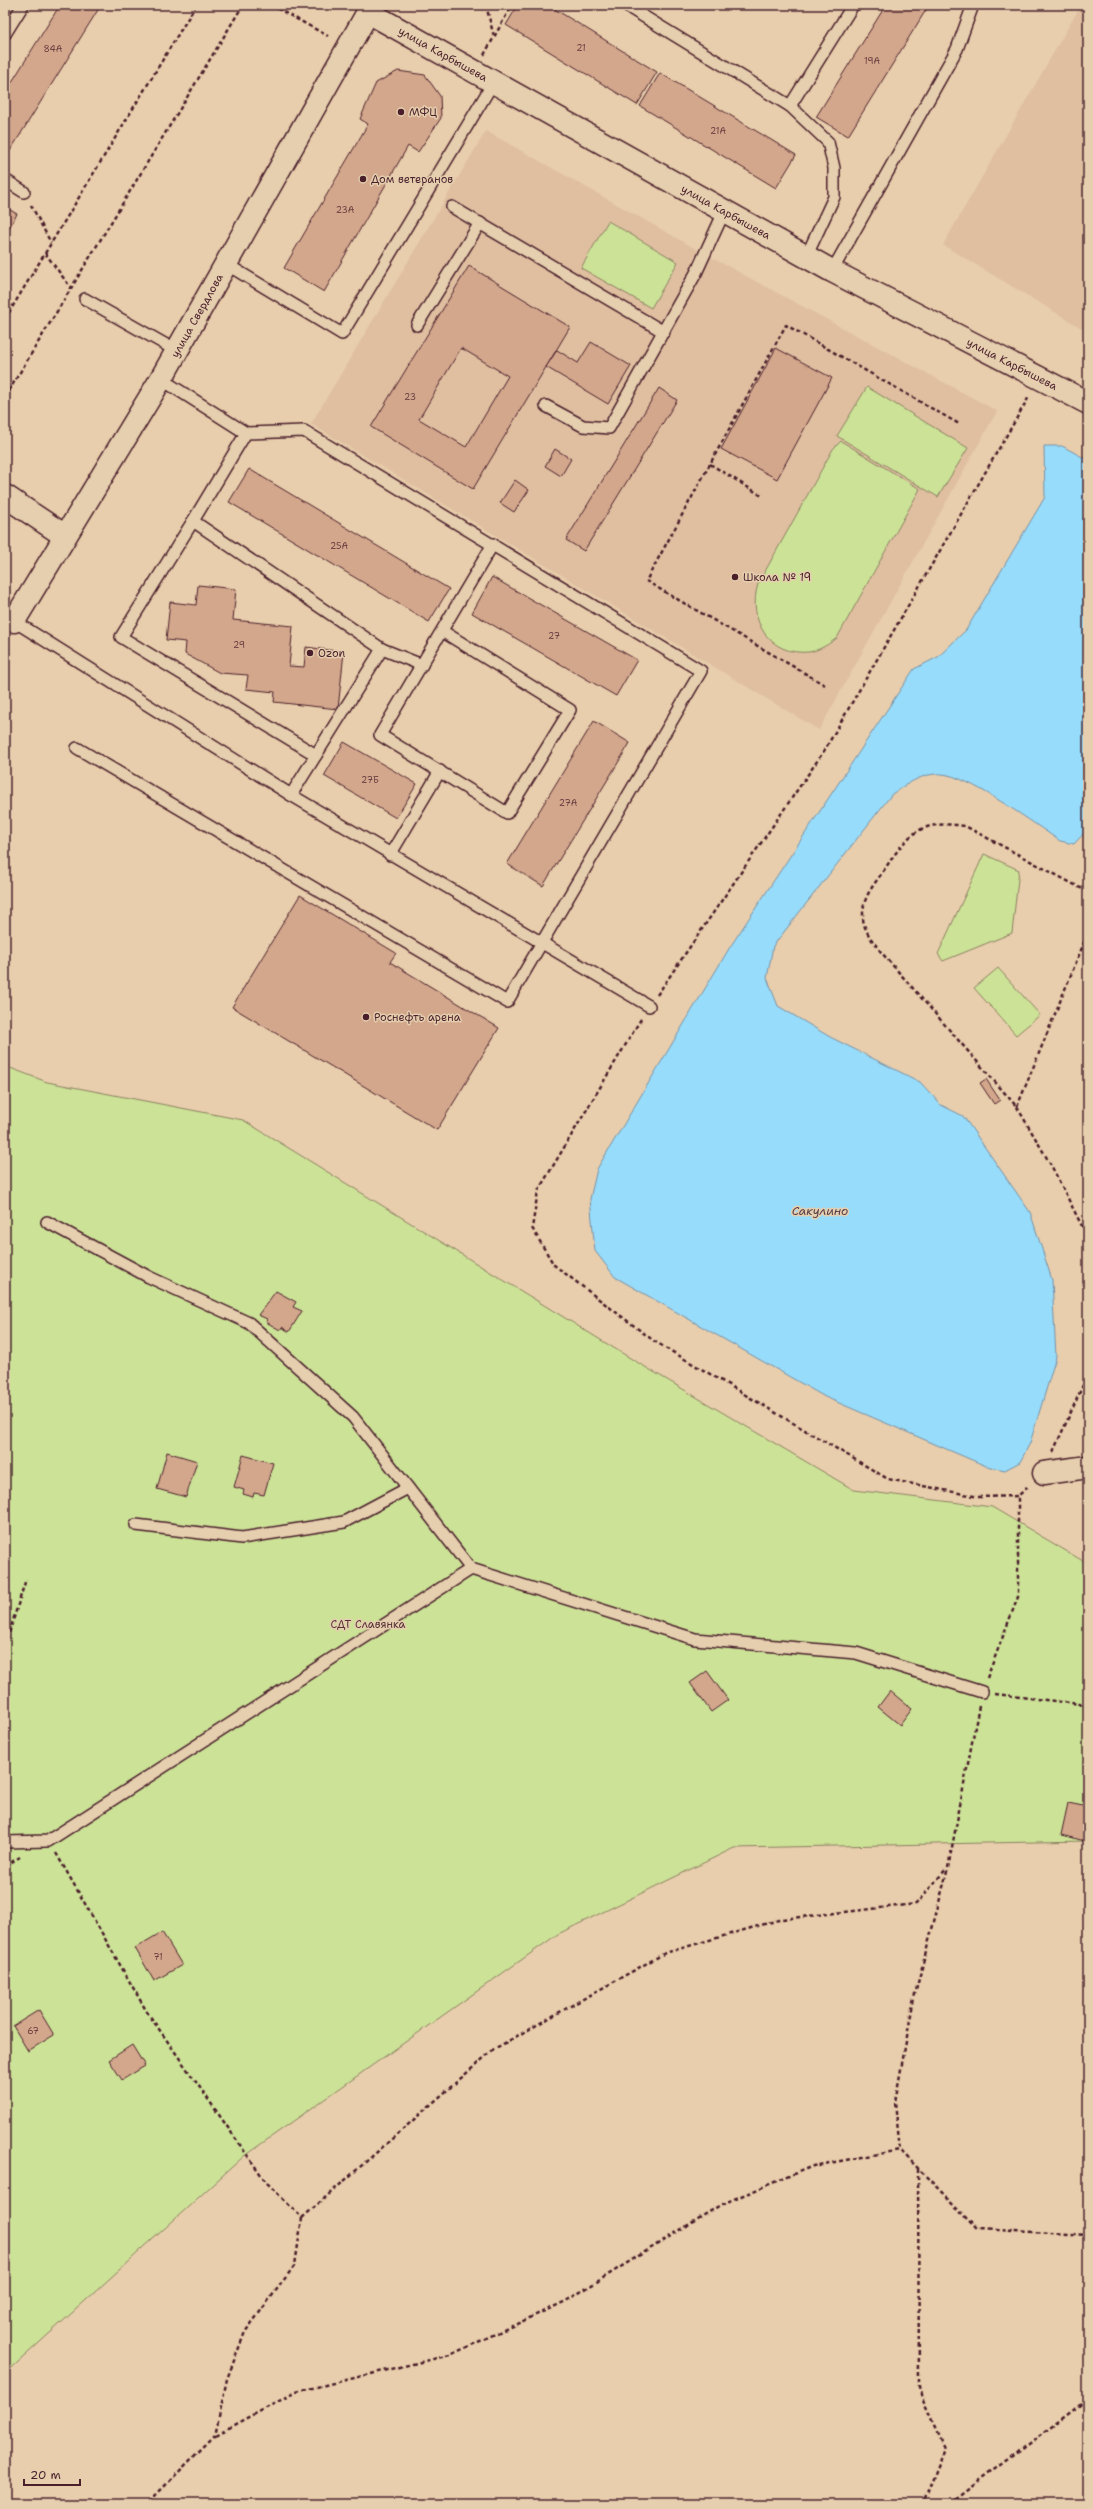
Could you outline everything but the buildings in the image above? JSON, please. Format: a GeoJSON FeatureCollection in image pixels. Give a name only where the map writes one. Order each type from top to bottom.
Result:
{"type":"FeatureCollection","features":[{"type":"Feature","properties":{"kind":"street","name":"улица Карбышева"},"geometry":{"type":"LineString","coordinates":[[365,7],[484,77],[724,212],[832,271],[1088,403]]}},
{"type":"Feature","properties":{"kind":"street","name":"улица Свердлова"},"geometry":{"type":"LineString","coordinates":[[14,621],[161,379],[226,264],[365,7]]}},
{"type":"Feature","properties":{"kind":"street"},"geometry":{"type":"LineString","coordinates":[[5,496],[65,536]]}},
{"type":"Feature","properties":{"kind":"street"},"geometry":{"type":"LineString","coordinates":[[1044,1473],[1088,1467]]}},
{"type":"Feature","properties":{"kind":"lane"},"geometry":{"type":"LineString","coordinates":[[5,34],[23,5]]}},
{"type":"Feature","properties":{"kind":"lane"},"geometry":{"type":"LineString","coordinates":[[624,5],[790,106],[828,142],[834,168],[834,197],[806,256]]}},
{"type":"Feature","properties":{"kind":"lane"},"geometry":{"type":"LineString","coordinates":[[790,106],[852,5]]}},
{"type":"Feature","properties":{"kind":"lane"},"geometry":{"type":"LineString","coordinates":[[832,271],[957,49],[973,5]]}},
{"type":"Feature","properties":{"kind":"lane"},"geometry":{"type":"LineString","coordinates":[[226,264],[342,334],[484,77]]}},
{"type":"Feature","properties":{"kind":"lane"},"geometry":{"type":"LineString","coordinates":[[5,180],[24,192]]}},
{"type":"Feature","properties":{"kind":"lane"},"geometry":{"type":"LineString","coordinates":[[452,207],[664,332]]}},
{"type":"Feature","properties":{"kind":"lane"},"geometry":{"type":"LineString","coordinates":[[546,406],[583,426],[609,428],[696,273],[724,212]]}},
{"type":"Feature","properties":{"kind":"lane"},"geometry":{"type":"LineString","coordinates":[[417,325],[480,223]]}},
{"type":"Feature","properties":{"kind":"lane"},"geometry":{"type":"LineString","coordinates":[[85,298],[177,351]]}},
{"type":"Feature","properties":{"kind":"lane"},"geometry":{"type":"LineString","coordinates":[[77,748],[507,1002],[542,945],[700,671],[493,544],[304,431],[246,433],[161,379]]}},
{"type":"Feature","properties":{"kind":"lane"},"geometry":{"type":"LineString","coordinates":[[246,433],[121,637],[316,755]]}},
{"type":"Feature","properties":{"kind":"lane"},"geometry":{"type":"LineString","coordinates":[[193,521],[382,649],[422,665]]}},
{"type":"Feature","properties":{"kind":"lane"},"geometry":{"type":"LineString","coordinates":[[442,631],[570,710],[506,813],[380,734],[493,544]]}},
{"type":"Feature","properties":{"kind":"lane"},"geometry":{"type":"LineString","coordinates":[[14,621],[291,795],[542,945],[649,1006]]}},
{"type":"Feature","properties":{"kind":"lane"},"geometry":{"type":"LineString","coordinates":[[291,795],[382,649]]}},
{"type":"Feature","properties":{"kind":"lane"},"geometry":{"type":"LineString","coordinates":[[390,855],[440,771]]}},
{"type":"Feature","properties":{"kind":"lane"},"geometry":{"type":"LineString","coordinates":[[47,1222],[149,1277],[249,1323],[353,1417],[471,1569],[695,1639],[856,1653],[982,1692]]}},
{"type":"Feature","properties":{"kind":"lane"},"geometry":{"type":"LineString","coordinates":[[136,1525],[242,1538],[344,1522],[408,1488]]}},
{"type":"Feature","properties":{"kind":"lane"},"geometry":{"type":"LineString","coordinates":[[5,1842],[48,1841],[471,1569]]}},
{"type":"Feature","properties":{"kind":"path"},"geometry":{"type":"LineString","coordinates":[[5,319],[196,5]]}},
{"type":"Feature","properties":{"kind":"path"},"geometry":{"type":"LineString","coordinates":[[5,397],[243,5]]}},
{"type":"Feature","properties":{"kind":"path"},"geometry":{"type":"LineString","coordinates":[[271,5],[328,36]]}},
{"type":"Feature","properties":{"kind":"path"},"geometry":{"type":"LineString","coordinates":[[486,5],[494,37]]}},
{"type":"Feature","properties":{"kind":"path"},"geometry":{"type":"LineString","coordinates":[[484,77],[494,37],[512,5]]}},
{"type":"Feature","properties":{"kind":"path"},"geometry":{"type":"LineString","coordinates":[[24,192],[51,243]]}},
{"type":"Feature","properties":{"kind":"path"},"geometry":{"type":"LineString","coordinates":[[45,253],[70,288]]}},
{"type":"Feature","properties":{"kind":"path"},"geometry":{"type":"LineString","coordinates":[[825,685],[646,581],[786,325],[959,424]]}},
{"type":"Feature","properties":{"kind":"path"},"geometry":{"type":"LineString","coordinates":[[1036,398],[1030,394],[824,751],[649,1006],[538,1191],[532,1228],[554,1265],[654,1341],[888,1479],[979,1497],[1018,1496],[1044,1473],[1088,1374]]}},
{"type":"Feature","properties":{"kind":"path"},"geometry":{"type":"LineString","coordinates":[[710,464],[762,496]]}},
{"type":"Feature","properties":{"kind":"path"},"geometry":{"type":"LineString","coordinates":[[1088,892],[965,826],[947,823],[929,826],[905,839],[866,896],[863,914],[866,932],[880,952],[1017,1107],[1051,1165],[1088,1238]]}},
{"type":"Feature","properties":{"kind":"path"},"geometry":{"type":"LineString","coordinates":[[1017,1107],[1088,933]]}},
{"type":"Feature","properties":{"kind":"path"},"geometry":{"type":"LineString","coordinates":[[5,1646],[26,1579]]}},
{"type":"Feature","properties":{"kind":"path"},"geometry":{"type":"LineString","coordinates":[[982,1692],[1088,1705]]}},
{"type":"Feature","properties":{"kind":"path"},"geometry":{"type":"LineString","coordinates":[[5,1866],[48,1841],[147,2012],[266,2182],[302,2218]]}},
{"type":"Feature","properties":{"kind":"path"},"geometry":{"type":"LineString","coordinates":[[215,2435],[227,2379],[244,2332],[295,2265],[302,2218],[494,2049],[665,1953],[782,1919],[916,1904],[948,1868],[914,1998],[895,2102],[900,2150],[978,2229],[1088,2235]]}},
{"type":"Feature","properties":{"kind":"path"},"geometry":{"type":"LineString","coordinates":[[147,2504],[215,2435],[296,2392],[450,2355],[566,2301],[722,2204],[813,2166],[900,2150]]}},
{"type":"Feature","properties":{"kind":"path"},"geometry":{"type":"LineString","coordinates":[[918,2168],[919,2388],[945,2448],[923,2504]]}},
{"type":"Feature","properties":{"kind":"path"},"geometry":{"type":"LineString","coordinates":[[950,2504],[1088,2399]]}},
{"type":"Feature","properties":{"kind":"shaded area"},"geometry":{"type":"Polygon","coordinates":[[[1081,5],[1088,5],[1088,332],[943,245],[1081,5]]]}},
{"type":"Feature","properties":{"kind":"shaded area","name":"Школа № 19"},"geometry":{"type":"Polygon","coordinates":[[[486,131],[705,254],[997,411],[819,730],[311,424],[486,131]]]}},
{"type":"Feature","properties":{"kind":"green space"},"geometry":{"type":"Polygon","coordinates":[[[608,221],[678,262],[651,308],[581,268],[608,221]]]}},
{"type":"Feature","properties":{"kind":"green space"},"geometry":{"type":"Polygon","coordinates":[[[867,387],[968,448],[938,497],[837,436],[867,387]]]}},
{"type":"Feature","properties":{"kind":"green space"},"geometry":{"type":"Polygon","coordinates":[[[841,441],[920,489],[837,638],[817,650],[809,652],[795,652],[772,642],[764,633],[756,610],[755,597],[758,584],[833,449],[841,441]]]}},
{"type":"Feature","properties":{"kind":"green space"},"geometry":{"type":"Polygon","coordinates":[[[984,854],[1019,870],[1012,933],[943,961],[938,954],[984,854]]]}},
{"type":"Feature","properties":{"kind":"green space"},"geometry":{"type":"Polygon","coordinates":[[[998,968],[1040,1015],[1016,1035],[974,988],[998,968]]]}},
{"type":"Feature","properties":{"kind":"green space","name":"СДТ Славянка"},"geometry":{"type":"Polygon","coordinates":[[[5,1066],[47,1082],[243,1120],[630,1358],[854,1490],[992,1507],[1088,1564],[1088,1841],[734,1848],[558,1934],[244,2156],[5,2374],[5,1066]]]}},
{"type":"Feature","properties":{"kind":"water","name":"Сакулино"},"geometry":{"type":"Polygon","coordinates":[[[1044,446],[1062,446],[1088,460],[1088,829],[1074,844],[1060,841],[989,794],[960,779],[940,774],[933,774],[918,778],[892,794],[773,946],[767,978],[778,1006],[830,1037],[920,1082],[941,1105],[963,1116],[1030,1212],[1052,1280],[1056,1357],[1030,1443],[1020,1462],[1005,1470],[986,1466],[825,1397],[615,1277],[595,1251],[590,1199],[597,1169],[730,947],[914,669],[938,657],[966,630],[1045,497],[1044,446]]]}},
{"type":"Feature","properties":{"kind":"place","name":"МФЦ"},"geometry":{"type":"Point","coordinates":[401,112]}},
{"type":"Feature","properties":{"kind":"place","name":"Дом ветеранов"},"geometry":{"type":"Point","coordinates":[363,179]}},
{"type":"Feature","properties":{"kind":"place","name":"Школа № 19"},"geometry":{"type":"Point","coordinates":[735,577]}},
{"type":"Feature","properties":{"kind":"place","name":"Ozon"},"geometry":{"type":"Point","coordinates":[310,653]}},
{"type":"Feature","properties":{"kind":"place","name":"Роснефть арена"},"geometry":{"type":"Point","coordinates":[366,1017]}}]}
